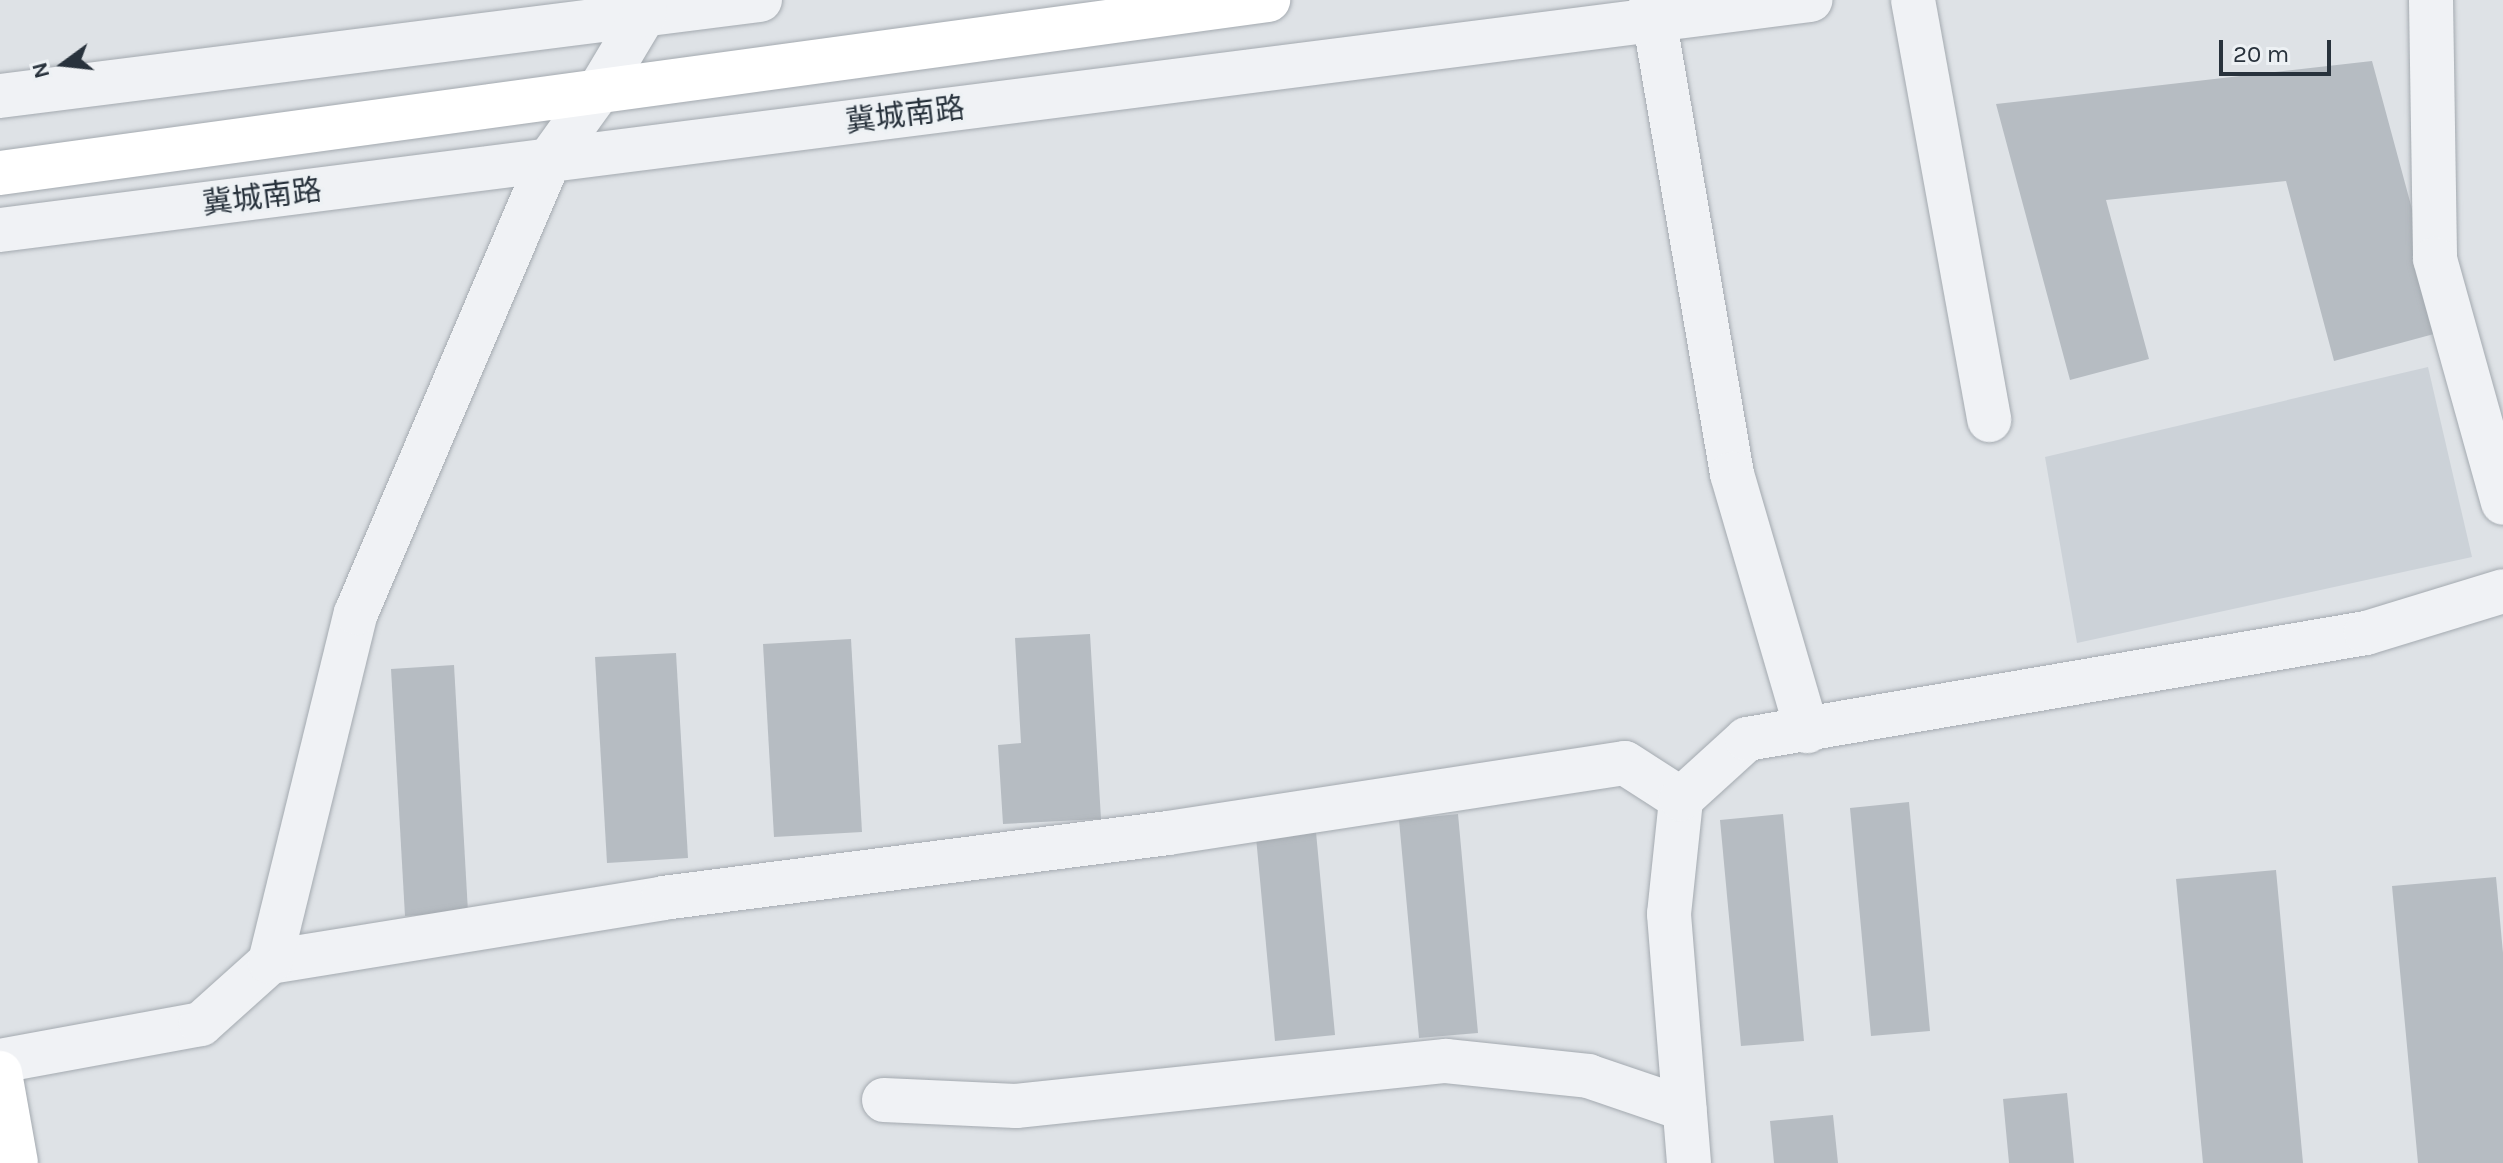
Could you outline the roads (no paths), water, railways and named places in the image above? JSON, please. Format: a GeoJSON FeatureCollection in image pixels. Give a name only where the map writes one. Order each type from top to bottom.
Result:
{"type":"FeatureCollection","features":[{"type":"Feature","properties":{"kind":"main road","name":"冀城南路"},"geometry":{"type":"LineString","coordinates":[[0,173],[1268,0]]}},
{"type":"Feature","properties":{"kind":"main road"},"geometry":{"type":"LineString","coordinates":[[0,1073],[16,1163]]}},
{"type":"Feature","properties":{"kind":"street"},"geometry":{"type":"LineString","coordinates":[[0,96],[644,7],[760,0]]}},
{"type":"Feature","properties":{"kind":"street","name":"冀城南路"},"geometry":{"type":"LineString","coordinates":[[0,230],[549,160],[1653,10],[1810,0]]}},
{"type":"Feature","properties":{"kind":"street"},"geometry":{"type":"LineString","coordinates":[[1913,0],[1989,420]]}},
{"type":"Feature","properties":{"kind":"street"},"geometry":{"type":"LineString","coordinates":[[2431,0],[2435,259],[2503,503]]}},
{"type":"Feature","properties":{"kind":"street"},"geometry":{"type":"LineString","coordinates":[[270,962],[356,613],[549,160],[598,92],[644,7]]}},
{"type":"Feature","properties":{"kind":"street"},"geometry":{"type":"LineString","coordinates":[[1653,10],[1732,474],[1807,731]]}},
{"type":"Feature","properties":{"kind":"street"},"geometry":{"type":"LineString","coordinates":[[1689,1163],[1669,914],[1681,799],[1747,739],[2366,633],[2503,591]]}},
{"type":"Feature","properties":{"kind":"street"},"geometry":{"type":"LineString","coordinates":[[0,1061],[201,1024],[270,962],[663,898],[1168,833],[1625,763],[1681,799]]}},
{"type":"Feature","properties":{"kind":"street"},"geometry":{"type":"LineString","coordinates":[[884,1100],[1016,1106],[1446,1061],[1588,1076],[1685,1109]]}}]}
